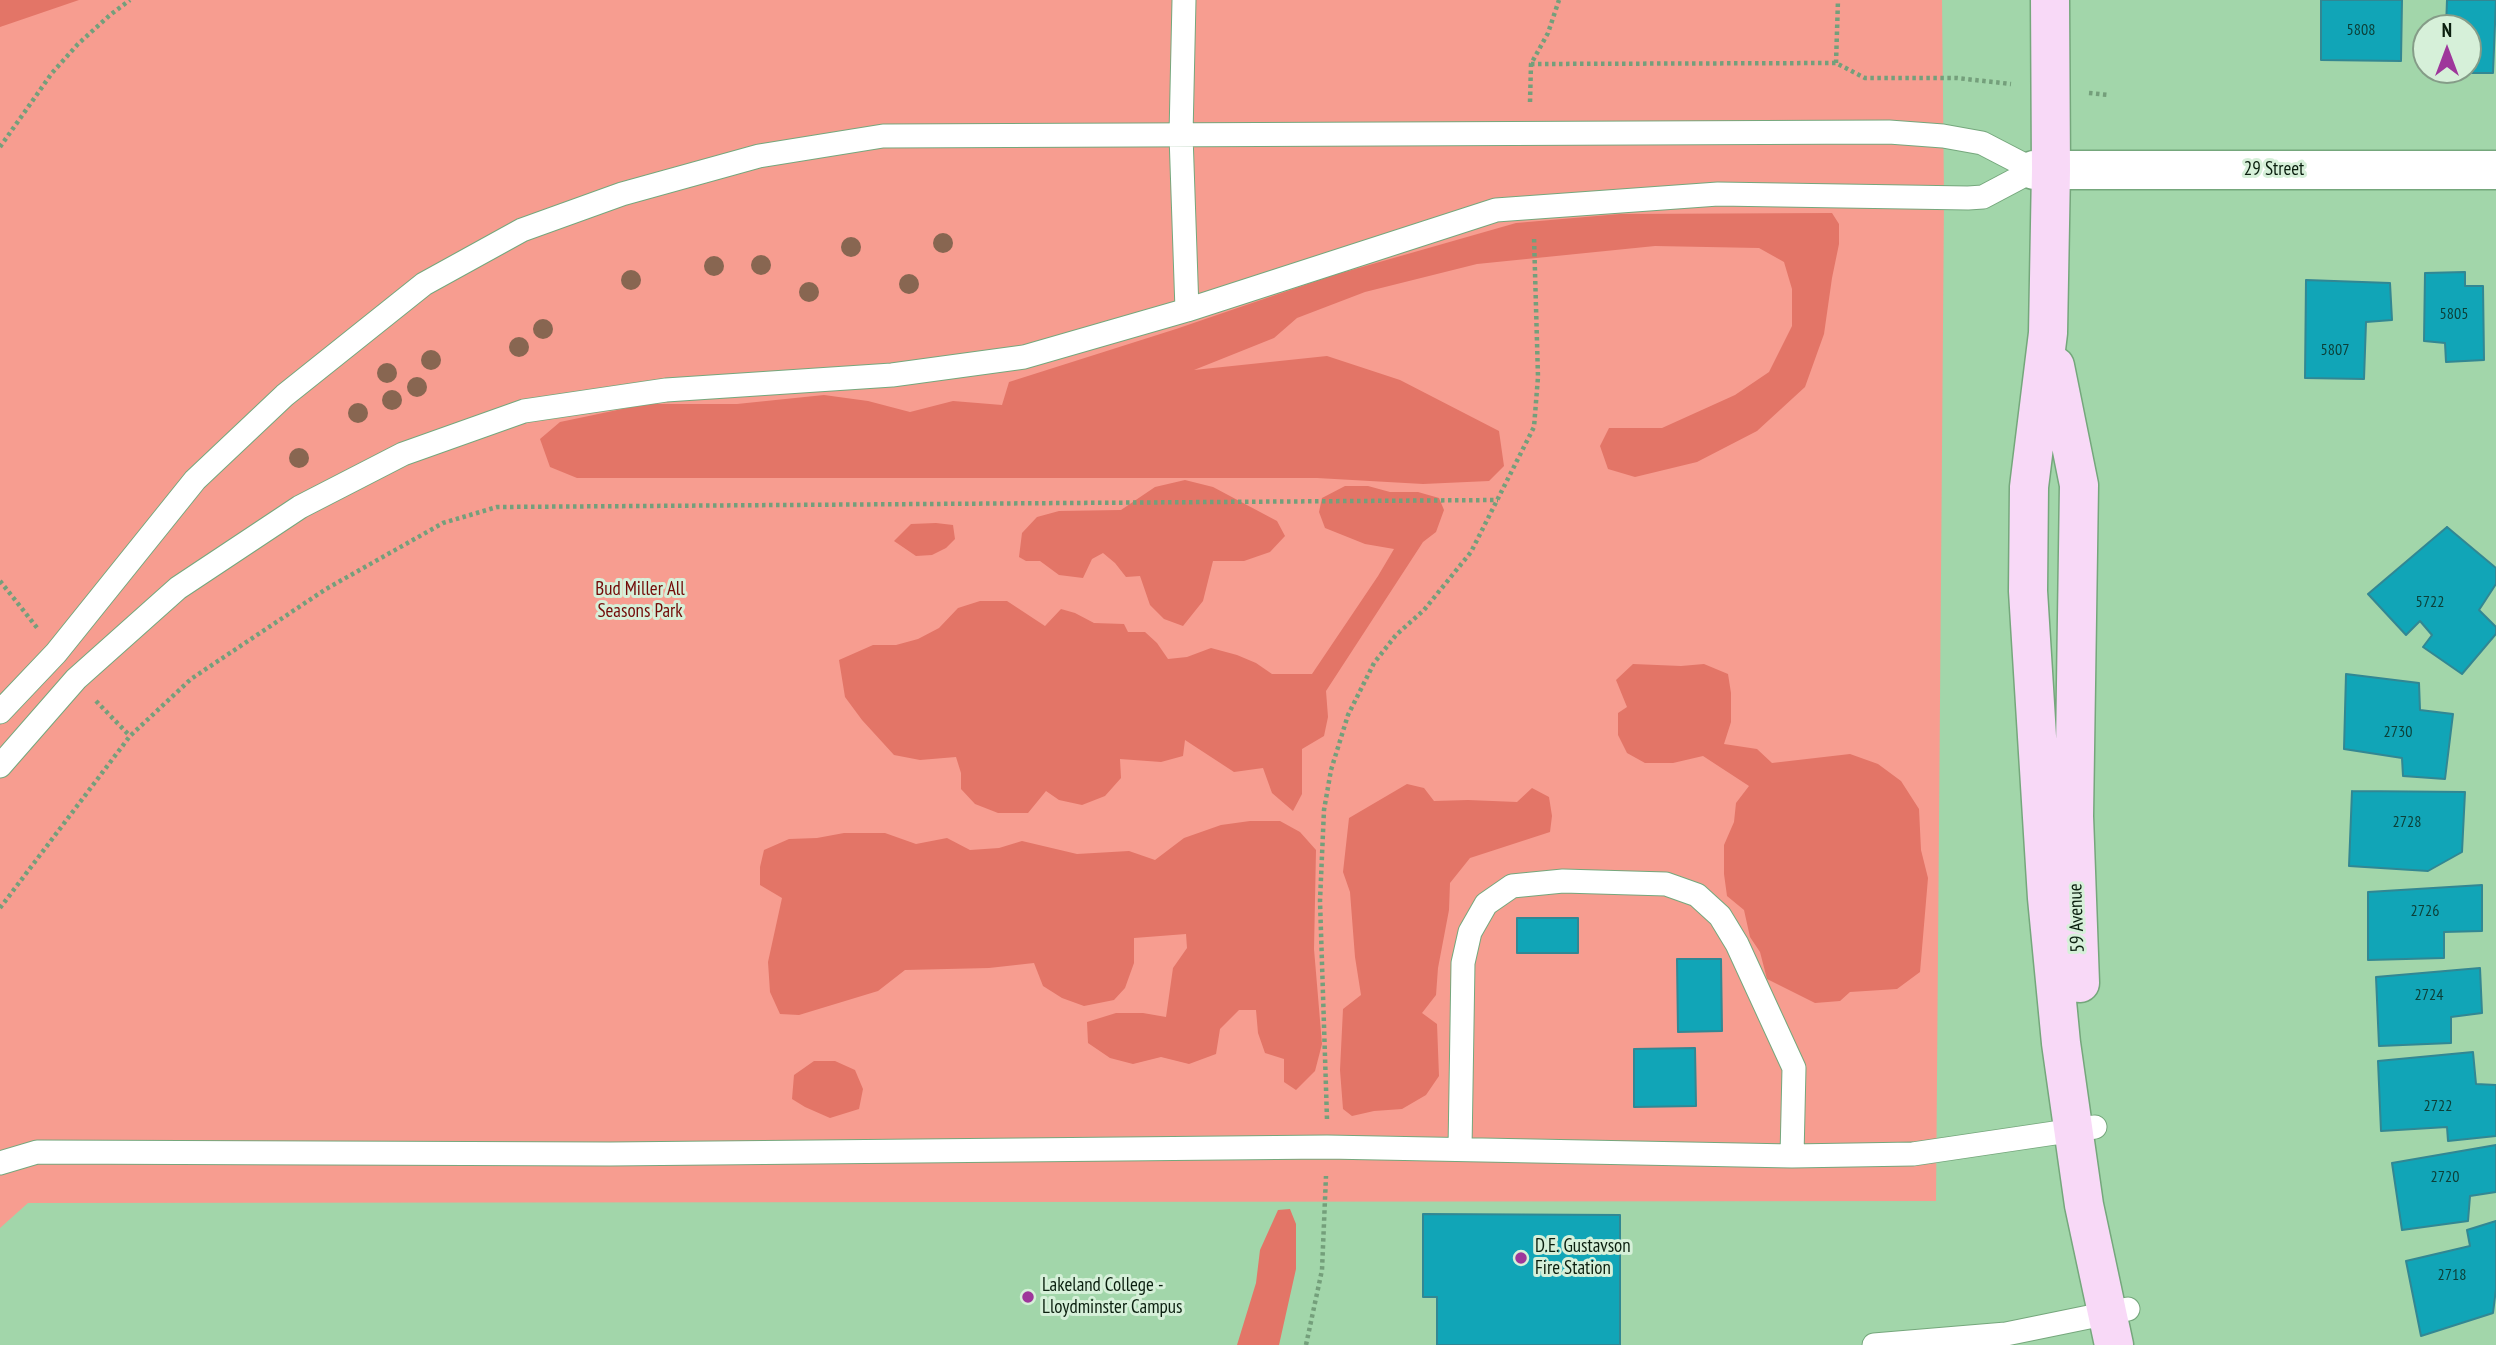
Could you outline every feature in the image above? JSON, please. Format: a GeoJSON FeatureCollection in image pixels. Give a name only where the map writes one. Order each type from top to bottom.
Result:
{"type":"FeatureCollection","features":[{"type":"Feature","properties":{"kind":"main road"},"geometry":{"type":"LineString","coordinates":[[2048,333],[2043,170],[2050,0]]}},
{"type":"Feature","properties":{"kind":"main road","name":"59 Avenue"},"geometry":{"type":"LineString","coordinates":[[2048,333],[2079,485],[2074,816],[2084,1205],[2117,1323],[2138,1345]]}},
{"type":"Feature","properties":{"kind":"main road","name":"59 Avenue"},"geometry":{"type":"LineString","coordinates":[[2048,333],[2029,487],[2028,591],[2047,898],[2061,1043],[2084,1129]]}},
{"type":"Feature","properties":{"kind":"street","name":"29 Street"},"geometry":{"type":"LineString","coordinates":[[2043,170],[2496,170]]}},
{"type":"Feature","properties":{"kind":"lane"},"geometry":{"type":"LineString","coordinates":[[1184,0],[1181,135],[1187,310]]}},
{"type":"Feature","properties":{"kind":"lane"},"geometry":{"type":"LineString","coordinates":[[0,712],[56,653],[195,480],[285,395],[424,284],[522,230],[622,194],[759,156],[883,136],[1889,132],[1943,136],[1982,143],[2043,170]]}},
{"type":"Feature","properties":{"kind":"lane"},"geometry":{"type":"LineString","coordinates":[[0,765],[76,678],[178,588],[300,507],[403,454],[524,411],[666,390],[892,374],[1024,356],[1187,310],[1496,210],[1718,194],[1983,197],[2043,170]]}},
{"type":"Feature","properties":{"kind":"lane"},"geometry":{"type":"LineString","coordinates":[[1460,1149],[1463,962],[1470,932],[1486,904],[1512,886],[1563,881],[1666,884],[1697,895],[1720,916],[1737,944],[1794,1068],[1792,1156]]}},
{"type":"Feature","properties":{"kind":"lane"},"geometry":{"type":"LineString","coordinates":[[0,1163],[37,1153],[610,1154],[1328,1147],[1792,1156],[1913,1154],[2084,1129]]}},
{"type":"Feature","properties":{"kind":"lane"},"geometry":{"type":"LineString","coordinates":[[1874,1345],[2117,1323]]}},
{"type":"Feature","properties":{"kind":"path"},"geometry":{"type":"LineString","coordinates":[[0,148],[52,73],[78,44],[130,0]]}},
{"type":"Feature","properties":{"kind":"path"},"geometry":{"type":"LineString","coordinates":[[1529,113],[1531,64],[1548,33],[1559,0]]}},
{"type":"Feature","properties":{"kind":"path"},"geometry":{"type":"LineString","coordinates":[[1836,63],[1838,0]]}},
{"type":"Feature","properties":{"kind":"path"},"geometry":{"type":"LineString","coordinates":[[1531,64],[1836,63],[1865,78],[1957,78],[1992,82]]}},
{"type":"Feature","properties":{"kind":"path"},"geometry":{"type":"LineString","coordinates":[[1306,1345],[1322,1270],[1328,1147],[1320,901],[1324,810],[1331,770],[1348,715],[1374,663],[1396,635],[1424,610],[1464,561],[1534,427],[1538,377],[1534,235]]}},
{"type":"Feature","properties":{"kind":"path"},"geometry":{"type":"LineString","coordinates":[[0,908],[130,736],[191,679],[326,589],[443,523],[497,507],[1498,500]]}},
{"type":"Feature","properties":{"kind":"path"},"geometry":{"type":"LineString","coordinates":[[0,581],[39,630]]}},
{"type":"Feature","properties":{"kind":"path"},"geometry":{"type":"LineString","coordinates":[[92,697],[130,736]]}},
{"type":"Feature","properties":{"kind":"green space","name":"Bud Miller All Seasons Park"},"geometry":{"type":"Polygon","coordinates":[[[0,0],[1942,0],[1944,198],[1936,1201],[28,1203],[0,1228],[0,0]]]}},
{"type":"Feature","properties":{"kind":"shaded area"},"geometry":{"type":"Polygon","coordinates":[[[0,0],[79,0],[0,27],[0,0]]]}},
{"type":"Feature","properties":{"kind":"shaded area"},"geometry":{"type":"Polygon","coordinates":[[[1832,213],[1839,224],[1839,244],[1824,334],[1805,387],[1757,431],[1697,462],[1635,477],[1608,469],[1600,446],[1609,428],[1662,428],[1735,395],[1769,372],[1792,326],[1792,289],[1784,262],[1759,248],[1655,246],[1477,264],[1365,292],[1297,318],[1274,338],[1194,370],[1327,356],[1400,380],[1499,431],[1504,466],[1489,481],[1423,484],[1317,478],[577,478],[550,467],[540,439],[560,422],[646,404],[737,404],[824,395],[868,401],[910,412],[953,401],[1002,405],[1009,382],[1334,275],[1516,223],[1620,214],[1832,213]]]}},
{"type":"Feature","properties":{"kind":"shaded area"},"geometry":{"type":"Polygon","coordinates":[[[1185,480],[1213,487],[1277,521],[1285,536],[1270,552],[1244,561],[1213,561],[1203,601],[1183,626],[1164,619],[1150,605],[1140,576],[1126,577],[1103,553],[1092,559],[1083,578],[1059,575],[1040,561],[1026,561],[1019,557],[1022,533],[1037,517],[1059,511],[1121,510],[1155,487],[1185,480]]]}},
{"type":"Feature","properties":{"kind":"shaded area"},"geometry":{"type":"Polygon","coordinates":[[[1345,486],[1368,486],[1390,492],[1418,492],[1439,498],[1444,510],[1436,532],[1423,542],[1326,691],[1328,717],[1324,736],[1302,749],[1302,794],[1293,811],[1272,793],[1263,768],[1234,772],[1185,740],[1183,756],[1161,762],[1120,759],[1121,778],[1105,796],[1082,805],[1059,800],[1046,791],[1028,813],[998,813],[975,804],[961,789],[961,773],[956,757],[920,760],[894,755],[845,697],[839,660],[873,645],[896,645],[918,639],[939,628],[958,608],[980,601],[1007,601],[1045,626],[1061,609],[1094,623],[1124,624],[1128,632],[1145,632],[1168,659],[1187,657],[1211,648],[1256,663],[1272,674],[1312,674],[1394,549],[1365,544],[1325,528],[1319,512],[1322,498],[1345,486]]]}},
{"type":"Feature","properties":{"kind":"shaded area"},"geometry":{"type":"Polygon","coordinates":[[[911,524],[953,525],[955,539],[946,548],[932,555],[916,556],[894,541],[911,524]]]}},
{"type":"Feature","properties":{"kind":"shaded area"},"geometry":{"type":"Polygon","coordinates":[[[1633,664],[1704,664],[1728,674],[1731,722],[1724,744],[1757,749],[1772,763],[1850,754],[1878,764],[1901,781],[1919,809],[1921,850],[1928,878],[1920,972],[1897,989],[1850,992],[1840,1001],[1815,1003],[1767,979],[1760,952],[1750,937],[1744,910],[1727,896],[1724,874],[1724,845],[1734,822],[1736,803],[1749,786],[1703,756],[1673,763],[1645,763],[1627,753],[1618,735],[1618,713],[1627,707],[1616,680],[1633,664]]]}},
{"type":"Feature","properties":{"kind":"shaded area"},"geometry":{"type":"Polygon","coordinates":[[[1407,784],[1424,788],[1434,801],[1517,802],[1532,788],[1549,797],[1552,816],[1550,832],[1470,858],[1450,883],[1449,910],[1438,968],[1436,995],[1422,1013],[1437,1024],[1439,1076],[1426,1095],[1402,1109],[1352,1116],[1343,1109],[1340,1070],[1343,1009],[1361,995],[1350,892],[1343,872],[1349,818],[1407,784]]]}},
{"type":"Feature","properties":{"kind":"shaded area"},"geometry":{"type":"Polygon","coordinates":[[[1280,821],[1300,832],[1316,850],[1314,949],[1322,1044],[1315,1071],[1296,1090],[1284,1082],[1284,1059],[1265,1053],[1258,1033],[1256,1010],[1239,1010],[1220,1029],[1216,1054],[1189,1064],[1161,1057],[1133,1064],[1110,1058],[1088,1043],[1087,1022],[1116,1013],[1143,1013],[1166,1017],[1173,968],[1187,948],[1186,934],[1134,938],[1134,963],[1125,988],[1114,1000],[1084,1006],[1062,998],[1043,986],[1034,963],[989,968],[905,970],[878,991],[799,1015],[780,1014],[770,992],[768,962],[782,898],[760,885],[760,867],[764,850],[789,839],[844,833],[885,833],[916,844],[947,838],[970,850],[999,848],[1022,841],[1077,854],[1129,851],[1155,860],[1184,838],[1221,825],[1280,821]]]}},
{"type":"Feature","properties":{"kind":"shaded area"},"geometry":{"type":"Polygon","coordinates":[[[814,1061],[835,1061],[855,1070],[863,1089],[859,1109],[830,1118],[792,1099],[794,1075],[814,1061]]]}},
{"type":"Feature","properties":{"kind":"shaded area"},"geometry":{"type":"Polygon","coordinates":[[[1290,1209],[1296,1224],[1296,1269],[1279,1345],[1237,1345],[1256,1283],[1260,1250],[1278,1210],[1290,1209]]]}},
{"type":"Feature","properties":{"kind":"building"},"geometry":{"type":"Polygon","coordinates":[[[2321,0],[2402,0],[2401,61],[2321,60],[2321,0]]]}},
{"type":"Feature","properties":{"kind":"building"},"geometry":{"type":"Polygon","coordinates":[[[2447,0],[2496,0],[2493,73],[2482,73],[2482,14],[2446,14],[2447,0]]]}},
{"type":"Feature","properties":{"kind":"building"},"geometry":{"type":"Polygon","coordinates":[[[2465,272],[2465,286],[2483,286],[2484,360],[2446,362],[2445,343],[2424,341],[2425,273],[2465,272]]]}},
{"type":"Feature","properties":{"kind":"building"},"geometry":{"type":"Polygon","coordinates":[[[2306,280],[2390,283],[2392,320],[2366,322],[2364,379],[2305,378],[2306,280]]]}},
{"type":"Feature","properties":{"kind":"building"},"geometry":{"type":"Polygon","coordinates":[[[2447,527],[2496,568],[2496,584],[2479,610],[2496,627],[2496,634],[2462,674],[2423,647],[2432,635],[2420,621],[2406,635],[2368,594],[2447,527]]]}},
{"type":"Feature","properties":{"kind":"building"},"geometry":{"type":"Polygon","coordinates":[[[2346,674],[2419,683],[2420,710],[2453,714],[2445,779],[2403,776],[2402,758],[2344,749],[2346,674]]]}},
{"type":"Feature","properties":{"kind":"building"},"geometry":{"type":"Polygon","coordinates":[[[2352,791],[2465,792],[2462,852],[2428,871],[2349,866],[2352,791]]]}},
{"type":"Feature","properties":{"kind":"building"},"geometry":{"type":"Polygon","coordinates":[[[2482,885],[2482,931],[2444,932],[2444,958],[2368,960],[2368,892],[2482,885]]]}},
{"type":"Feature","properties":{"kind":"building"},"geometry":{"type":"Polygon","coordinates":[[[1517,918],[1578,918],[1578,953],[1517,953],[1517,918]]]}},
{"type":"Feature","properties":{"kind":"building"},"geometry":{"type":"Polygon","coordinates":[[[1677,959],[1721,959],[1722,1031],[1678,1032],[1677,959]]]}},
{"type":"Feature","properties":{"kind":"building"},"geometry":{"type":"Polygon","coordinates":[[[2480,968],[2482,1013],[2451,1017],[2451,1043],[2379,1046],[2376,977],[2480,968]]]}},
{"type":"Feature","properties":{"kind":"building"},"geometry":{"type":"Polygon","coordinates":[[[1695,1048],[1696,1106],[1634,1107],[1634,1049],[1695,1048]]]}},
{"type":"Feature","properties":{"kind":"building"},"geometry":{"type":"Polygon","coordinates":[[[2473,1052],[2476,1084],[2496,1085],[2496,1136],[2448,1141],[2447,1127],[2381,1131],[2378,1061],[2473,1052]]]}},
{"type":"Feature","properties":{"kind":"building"},"geometry":{"type":"Polygon","coordinates":[[[2496,1145],[2496,1192],[2470,1196],[2468,1221],[2402,1230],[2392,1163],[2496,1145]]]}},
{"type":"Feature","properties":{"kind":"building","name":"D.E. Gustavson Fire Station"},"geometry":{"type":"Polygon","coordinates":[[[1423,1214],[1620,1215],[1620,1345],[1437,1345],[1437,1297],[1423,1297],[1423,1214]]]}},
{"type":"Feature","properties":{"kind":"building"},"geometry":{"type":"Polygon","coordinates":[[[2496,1221],[2496,1289],[2493,1313],[2421,1336],[2406,1261],[2470,1246],[2467,1230],[2496,1221]]]}},
{"type":"Feature","properties":{"kind":"place","name":"D.E. Gustavson Fire Station"},"geometry":{"type":"Point","coordinates":[1521,1258]}},
{"type":"Feature","properties":{"kind":"place","name":"Lakeland College - Lloydminster Campus"},"geometry":{"type":"Point","coordinates":[1028,1297]}}]}
